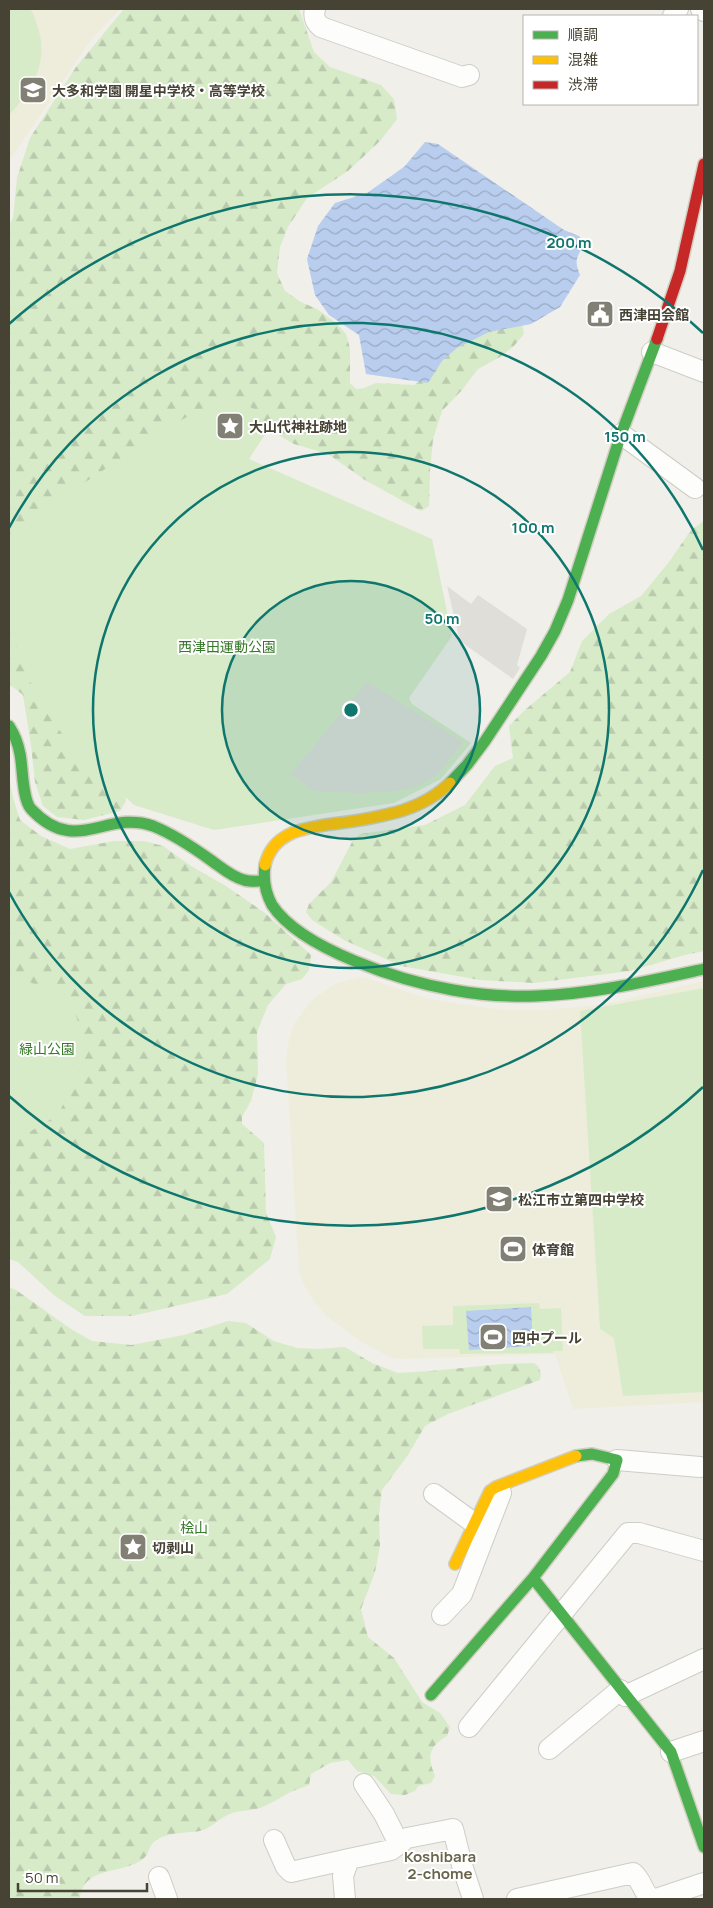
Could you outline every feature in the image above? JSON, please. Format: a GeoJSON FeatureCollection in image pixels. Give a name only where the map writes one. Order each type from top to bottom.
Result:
{"type":"FeatureCollection","features":[{"type":"Feature","properties":{"kind":"street"},"geometry":{"type":"LineString","coordinates":[[315,9],[314,16],[316,22],[321,27],[462,77],[469,75]]}},
{"type":"Feature","properties":{"kind":"street"},"geometry":{"type":"LineString","coordinates":[[704,164],[678,276],[621,434],[560,622],[538,659],[481,748],[447,786],[416,806],[390,814],[310,827],[292,832],[278,841],[271,851],[266,860],[263,881],[266,895],[274,908],[302,933],[321,945],[405,979],[466,993],[549,996],[592,992],[704,969]]}},
{"type":"Feature","properties":{"kind":"street"},"geometry":{"type":"LineString","coordinates":[[652,352],[704,372]]}},
{"type":"Feature","properties":{"kind":"street"},"geometry":{"type":"LineString","coordinates":[[621,434],[695,488]]}},
{"type":"Feature","properties":{"kind":"street"},"geometry":{"type":"LineString","coordinates":[[9,726],[16,737],[20,753],[26,799],[30,808],[51,826],[67,831],[84,832],[103,826],[121,824],[135,823],[152,826],[192,847],[234,877],[246,881],[263,881]]}},
{"type":"Feature","properties":{"kind":"street"},"geometry":{"type":"LineString","coordinates":[[455,1564],[490,1491],[503,1484],[568,1460],[576,1454],[587,1453],[616,1460],[700,1467]]}},
{"type":"Feature","properties":{"kind":"street"},"geometry":{"type":"LineString","coordinates":[[431,1695],[533,1578],[613,1474],[616,1460]]}},
{"type":"Feature","properties":{"kind":"street"},"geometry":{"type":"LineString","coordinates":[[442,1615],[462,1594],[503,1484]]}},
{"type":"Feature","properties":{"kind":"street"},"geometry":{"type":"LineString","coordinates":[[434,1494],[474,1524]]}},
{"type":"Feature","properties":{"kind":"street"},"geometry":{"type":"LineString","coordinates":[[469,1728],[560,1614],[628,1534],[639,1534],[704,1551]]}},
{"type":"Feature","properties":{"kind":"street"},"geometry":{"type":"LineString","coordinates":[[533,1578],[622,1693],[671,1752],[704,1846]]}},
{"type":"Feature","properties":{"kind":"street"},"geometry":{"type":"LineString","coordinates":[[549,1749],[622,1693],[704,1659]]}},
{"type":"Feature","properties":{"kind":"street"},"geometry":{"type":"LineString","coordinates":[[671,1752],[704,1741]]}},
{"type":"Feature","properties":{"kind":"street"},"geometry":{"type":"LineString","coordinates":[[364,1784],[384,1814],[399,1844]]}},
{"type":"Feature","properties":{"kind":"street"},"geometry":{"type":"LineString","coordinates":[[274,1840],[286,1868],[291,1872],[391,1850],[407,1838],[453,1829],[473,1899]]}},
{"type":"Feature","properties":{"kind":"street"},"geometry":{"type":"LineString","coordinates":[[345,1899],[343,1876],[349,1859]]}},
{"type":"Feature","properties":{"kind":"street"},"geometry":{"type":"LineString","coordinates":[[517,1899],[633,1873],[637,1875],[647,1896],[651,1899]]}},
{"type":"Feature","properties":{"kind":"street"},"geometry":{"type":"LineString","coordinates":[[159,1877],[167,1899]]}},
{"type":"Feature","properties":{"kind":"street"},"geometry":{"type":"LineString","coordinates":[[656,1899],[704,1883]]}},
{"type":"Feature","properties":{"kind":"shaded area","name":"大多和学園 開星中学校・高等学校"},"geometry":{"type":"Polygon","coordinates":[[[9,9],[120,9],[91,40],[9,161],[9,9]]]}},
{"type":"Feature","properties":{"kind":"shaded area"},"geometry":{"type":"Polygon","coordinates":[[[447,586],[471,604],[478,595],[527,629],[517,665],[520,668],[513,679],[460,641],[447,586]]]}},
{"type":"Feature","properties":{"kind":"shaded area"},"geometry":{"type":"Polygon","coordinates":[[[367,682],[463,742],[438,774],[418,786],[394,791],[360,793],[314,791],[291,774],[367,682]]]}},
{"type":"Feature","properties":{"kind":"shaded area","name":"松江市立第四中学校"},"geometry":{"type":"Polygon","coordinates":[[[363,977],[428,999],[502,1010],[548,1010],[606,1004],[704,981],[704,1402],[573,1409],[555,1354],[392,1358],[358,1340],[328,1317],[315,1303],[304,1285],[299,1271],[286,1058],[294,1024],[312,1000],[336,983],[363,977]]]}},
{"type":"Feature","properties":{"kind":"green space"},"geometry":{"type":"Polygon","coordinates":[[[24,8],[32,11],[41,38],[41,50],[37,74],[32,85],[9,115],[9,9],[24,8]]]}},
{"type":"Feature","properties":{"kind":"green space"},"geometry":{"type":"Polygon","coordinates":[[[124,9],[299,9],[314,52],[330,67],[381,85],[394,99],[397,119],[380,141],[348,171],[307,198],[288,227],[280,247],[277,273],[285,291],[301,302],[317,309],[336,323],[346,334],[350,348],[350,383],[356,389],[376,383],[414,385],[425,378],[452,347],[484,331],[522,323],[524,334],[513,347],[500,357],[478,369],[462,390],[442,411],[433,439],[429,506],[421,511],[365,480],[328,454],[294,444],[258,423],[123,780],[126,801],[120,811],[84,820],[57,817],[43,806],[35,782],[23,695],[12,686],[9,687],[9,225],[13,218],[17,178],[30,138],[76,67],[124,9]]]}},
{"type":"Feature","properties":{"kind":"green space","name":"西津田運動公園"},"geometry":{"type":"Polygon","coordinates":[[[226,401],[243,403],[261,413],[266,433],[249,459],[432,539],[452,636],[409,698],[412,704],[471,743],[441,779],[394,803],[214,830],[134,805],[71,746],[39,702],[18,653],[9,613],[9,544],[19,526],[161,432],[199,410],[226,401]]]}},
{"type":"Feature","properties":{"kind":"green space"},"geometry":{"type":"Polygon","coordinates":[[[704,521],[704,951],[630,971],[534,983],[480,980],[401,966],[344,940],[312,920],[306,912],[309,904],[331,882],[352,842],[360,834],[425,825],[465,805],[495,766],[513,758],[509,726],[570,672],[582,641],[609,614],[641,596],[669,562],[691,530],[704,521]]]}},
{"type":"Feature","properties":{"kind":"green space"},"geometry":{"type":"Polygon","coordinates":[[[9,777],[20,820],[41,836],[70,849],[114,841],[144,841],[163,846],[265,913],[311,955],[309,970],[302,979],[286,984],[268,1005],[257,1032],[258,1074],[251,1101],[242,1117],[242,1124],[264,1143],[266,1213],[276,1237],[270,1259],[227,1294],[132,1316],[85,1316],[55,1296],[18,1262],[9,1259],[9,777]]]}},
{"type":"Feature","properties":{"kind":"green space","name":"緑山公園"},"geometry":{"type":"Polygon","coordinates":[[[9,974],[70,998],[88,1052],[58,1115],[14,1141],[9,1139],[9,974]]]}},
{"type":"Feature","properties":{"kind":"green space"},"geometry":{"type":"Polygon","coordinates":[[[704,988],[704,1392],[623,1396],[614,1338],[600,1329],[580,1011],[704,988]]]}},
{"type":"Feature","properties":{"kind":"green space","name":"桧山"},"geometry":{"type":"Polygon","coordinates":[[[9,1287],[92,1341],[131,1345],[184,1335],[228,1321],[246,1323],[274,1341],[297,1348],[345,1347],[372,1363],[398,1373],[502,1364],[534,1363],[538,1366],[541,1373],[540,1380],[448,1414],[425,1426],[408,1455],[382,1490],[379,1514],[380,1546],[375,1572],[361,1609],[368,1637],[394,1658],[422,1702],[440,1713],[450,1727],[447,1736],[436,1744],[431,1753],[430,1758],[435,1776],[431,1783],[418,1786],[415,1791],[405,1795],[391,1794],[374,1776],[357,1771],[348,1760],[330,1763],[311,1774],[309,1785],[264,1806],[230,1814],[200,1831],[171,1834],[157,1839],[143,1859],[134,1864],[105,1872],[88,1881],[83,1888],[80,1899],[9,1899],[9,1287]]]}},
{"type":"Feature","properties":{"kind":"green space","name":"四中プール"},"geometry":{"type":"Polygon","coordinates":[[[539,1303],[540,1309],[561,1308],[563,1351],[553,1351],[553,1353],[460,1354],[459,1349],[423,1349],[422,1326],[453,1325],[453,1306],[539,1303]]]}},
{"type":"Feature","properties":{"kind":"water"},"geometry":{"type":"Polygon","coordinates":[[[425,142],[438,144],[564,230],[579,236],[584,243],[577,261],[580,275],[560,307],[531,324],[489,332],[457,348],[442,361],[428,383],[366,374],[359,335],[329,315],[315,295],[307,259],[318,226],[335,203],[367,193],[404,167],[425,142]]]}},
{"type":"Feature","properties":{"kind":"water"},"geometry":{"type":"Polygon","coordinates":[[[531,1307],[533,1346],[469,1350],[466,1311],[531,1307]]]}},
{"type":"Feature","properties":{"kind":"traffic: fast"},"geometry":{"type":"LineString","coordinates":[[450,783],[467,765],[485,741],[541,656],[555,631],[568,600],[620,437],[657,339]]}},
{"type":"Feature","properties":{"kind":"traffic: fast"},"geometry":{"type":"LineString","coordinates":[[9,726],[15,736],[19,750],[24,791],[28,804],[47,823],[62,830],[77,831],[120,823],[136,822],[153,826],[198,851],[235,877],[249,881],[263,881]]}},
{"type":"Feature","properties":{"kind":"traffic: fast"},"geometry":{"type":"LineString","coordinates":[[265,865],[265,885],[272,905],[286,921],[306,936],[355,961],[432,986],[494,995],[557,995],[621,986],[704,969]]}},
{"type":"Feature","properties":{"kind":"traffic: fast"},"geometry":{"type":"LineString","coordinates":[[431,1695],[533,1578],[613,1474],[617,1460],[592,1454],[576,1456]]}},
{"type":"Feature","properties":{"kind":"traffic: fast"},"geometry":{"type":"LineString","coordinates":[[533,1578],[671,1752],[704,1847]]}},
{"type":"Feature","properties":{"kind":"traffic: slow"},"geometry":{"type":"LineString","coordinates":[[265,865],[275,845],[291,834],[311,827],[394,813],[420,804],[450,783]]}},
{"type":"Feature","properties":{"kind":"traffic: slow"},"geometry":{"type":"LineString","coordinates":[[455,1564],[490,1491],[576,1456]]}},
{"type":"Feature","properties":{"kind":"traffic: jam"},"geometry":{"type":"LineString","coordinates":[[657,339],[680,271],[704,164]]}},
{"type":"Feature","properties":{"kind":"place","name":"大多和学園 開星中学校・高等学校"},"geometry":{"type":"Point","coordinates":[33,90]}},
{"type":"Feature","properties":{"kind":"place","name":"西津田会館"},"geometry":{"type":"Point","coordinates":[600,314]}},
{"type":"Feature","properties":{"kind":"place","name":"大山代神社跡地"},"geometry":{"type":"Point","coordinates":[230,426]}},
{"type":"Feature","properties":{"kind":"place","name":"松江市立第四中学校"},"geometry":{"type":"Point","coordinates":[499,1199]}},
{"type":"Feature","properties":{"kind":"place","name":"体育館"},"geometry":{"type":"Point","coordinates":[513,1249]}},
{"type":"Feature","properties":{"kind":"place","name":"四中プール"},"geometry":{"type":"Point","coordinates":[493,1337]}},
{"type":"Feature","properties":{"kind":"place","name":"切剥山"},"geometry":{"type":"Point","coordinates":[133,1547]}},
{"type":"Feature","properties":{"kind":"district","name":"Koshibara 2-chome"},"geometry":{"type":"Point","coordinates":[440,1864]}}]}
